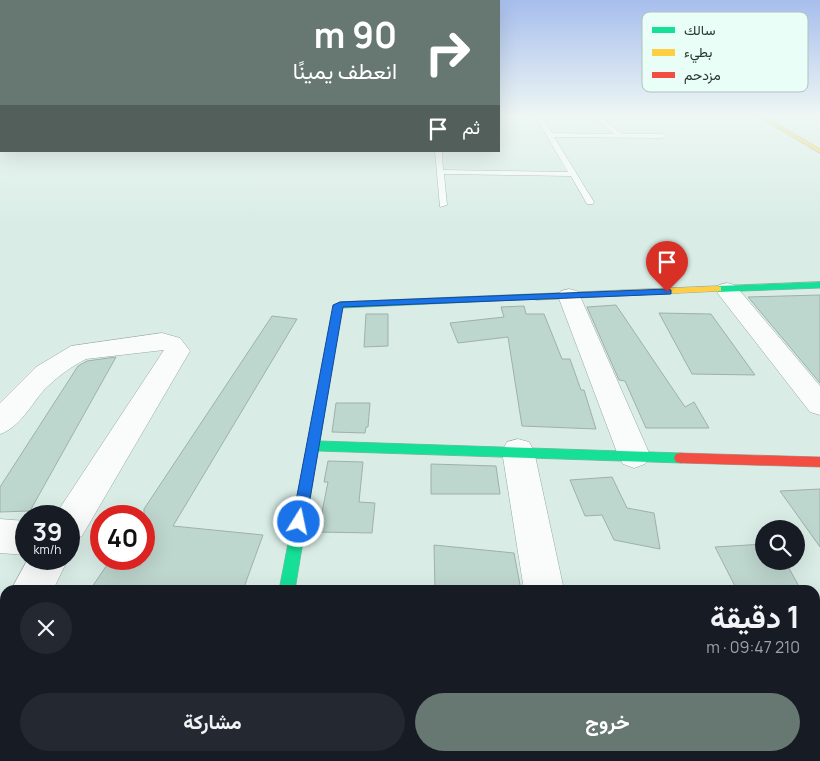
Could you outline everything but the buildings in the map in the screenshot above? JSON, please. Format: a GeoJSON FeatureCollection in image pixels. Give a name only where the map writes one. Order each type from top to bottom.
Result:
{"type":"FeatureCollection","features":[{"type":"Feature","properties":{"kind":"street"},"geometry":{"type":"LineString","coordinates":[[288,585],[337,307],[340,305],[820,285]]}},
{"type":"Feature","properties":{"kind":"street"},"geometry":{"type":"LineString","coordinates":[[726,290],[820,405]]}},
{"type":"Feature","properties":{"kind":"street"},"geometry":{"type":"LineString","coordinates":[[569,296],[634,455]]}},
{"type":"Feature","properties":{"kind":"street"},"geometry":{"type":"LineString","coordinates":[[0,423],[25,393],[56,364],[67,357],[80,352],[162,340],[171,342],[175,346],[177,352],[80,507]]}},
{"type":"Feature","properties":{"kind":"street"},"geometry":{"type":"LineString","coordinates":[[313,446],[820,462]]}},
{"type":"Feature","properties":{"kind":"street"},"geometry":{"type":"LineString","coordinates":[[518,451],[543,585]]}},
{"type":"Feature","properties":{"kind":"street"},"geometry":{"type":"LineString","coordinates":[[0,536],[15,537]]}},
{"type":"Feature","properties":{"kind":"street"},"geometry":{"type":"LineString","coordinates":[[34,585],[43,570]]}},
{"type":"Feature","properties":{"kind":"lane"},"geometry":{"type":"LineString","coordinates":[[438,152],[443,205]]}},
{"type":"Feature","properties":{"kind":"lane"},"geometry":{"type":"LineString","coordinates":[[560,152],[590,202]]}},
{"type":"Feature","properties":{"kind":"lane"},"geometry":{"type":"LineString","coordinates":[[440,172],[574,174]]}},
{"type":"Feature","properties":{"kind":"traffic: fast"},"geometry":{"type":"LineString","coordinates":[[718,289],[820,285]]}},
{"type":"Feature","properties":{"kind":"traffic: fast"},"geometry":{"type":"LineString","coordinates":[[288,585],[337,307],[340,305],[536,297]]}},
{"type":"Feature","properties":{"kind":"traffic: fast"},"geometry":{"type":"LineString","coordinates":[[313,446],[681,458]]}},
{"type":"Feature","properties":{"kind":"traffic: slow"},"geometry":{"type":"LineString","coordinates":[[536,297],[718,289]]}},
{"type":"Feature","properties":{"kind":"traffic: jam"},"geometry":{"type":"LineString","coordinates":[[681,458],[820,462]]}},
{"type":"Feature","properties":{"kind":"route"},"geometry":{"type":"LineString","coordinates":[[299,522],[337,307],[340,305],[667,292]]}}]}
